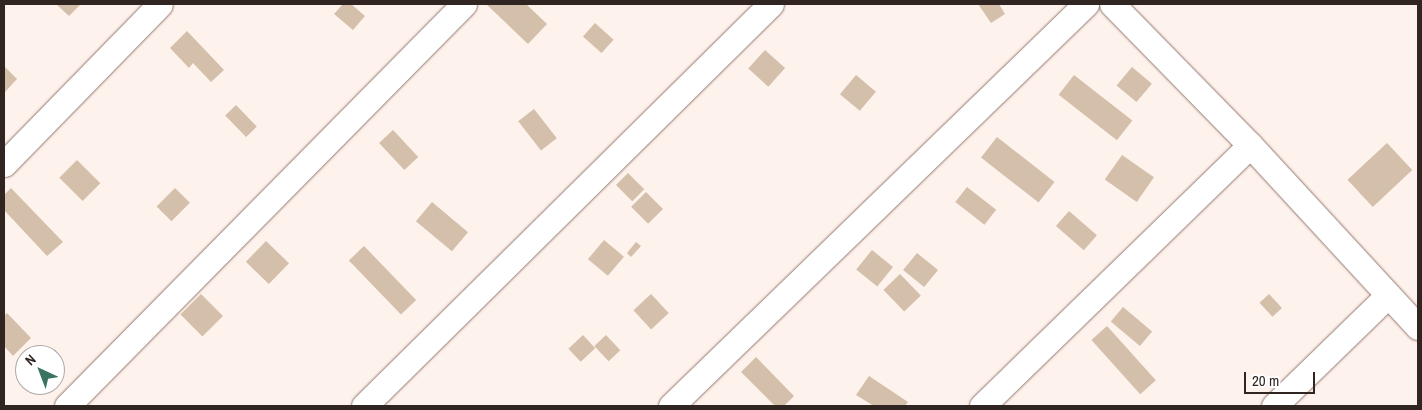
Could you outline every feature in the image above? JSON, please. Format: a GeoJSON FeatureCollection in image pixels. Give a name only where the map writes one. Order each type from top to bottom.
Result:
{"type":"FeatureCollection","features":[{"type":"Feature","properties":{"kind":"street"},"geometry":{"type":"LineString","coordinates":[[4,164],[160,4]]}},
{"type":"Feature","properties":{"kind":"street"},"geometry":{"type":"LineString","coordinates":[[67,406],[464,4]]}},
{"type":"Feature","properties":{"kind":"street"},"geometry":{"type":"LineString","coordinates":[[364,406],[771,4]]}},
{"type":"Feature","properties":{"kind":"street"},"geometry":{"type":"LineString","coordinates":[[671,406],[1086,4]]}},
{"type":"Feature","properties":{"kind":"street"},"geometry":{"type":"LineString","coordinates":[[1112,4],[1250,145],[1418,327]]}},
{"type":"Feature","properties":{"kind":"street"},"geometry":{"type":"LineString","coordinates":[[982,406],[1250,145]]}},
{"type":"Feature","properties":{"kind":"street"},"geometry":{"type":"LineString","coordinates":[[1274,406],[1388,295]]}},
{"type":"Feature","properties":{"kind":"building"},"geometry":{"type":"Polygon","coordinates":[[[56,4],[81,4],[69,16],[56,4]]]}},
{"type":"Feature","properties":{"kind":"building"},"geometry":{"type":"Polygon","coordinates":[[[343,4],[351,4],[365,16],[353,30],[334,14],[343,4]]]}},
{"type":"Feature","properties":{"kind":"building"},"geometry":{"type":"Polygon","coordinates":[[[486,4],[526,4],[547,24],[528,44],[486,4]]]}},
{"type":"Feature","properties":{"kind":"building"},"geometry":{"type":"Polygon","coordinates":[[[978,4],[999,4],[1005,14],[991,23],[978,4]]]}},
{"type":"Feature","properties":{"kind":"building"},"geometry":{"type":"Polygon","coordinates":[[[595,23],[614,40],[602,53],[583,36],[595,23]]]}},
{"type":"Feature","properties":{"kind":"building"},"geometry":{"type":"Polygon","coordinates":[[[187,31],[224,70],[211,82],[193,63],[189,68],[170,48],[187,31]]]}},
{"type":"Feature","properties":{"kind":"building"},"geometry":{"type":"Polygon","coordinates":[[[765,50],[785,68],[768,87],[748,69],[765,50]]]}},
{"type":"Feature","properties":{"kind":"building"},"geometry":{"type":"Polygon","coordinates":[[[4,66],[17,79],[5,92],[4,90],[4,66]]]}},
{"type":"Feature","properties":{"kind":"building"},"geometry":{"type":"Polygon","coordinates":[[[1132,67],[1152,84],[1136,102],[1117,85],[1132,67]]]}},
{"type":"Feature","properties":{"kind":"building"},"geometry":{"type":"Polygon","coordinates":[[[856,75],[876,92],[860,111],[840,94],[856,75]]]}},
{"type":"Feature","properties":{"kind":"building"},"geometry":{"type":"Polygon","coordinates":[[[1074,75],[1132,121],[1117,140],[1059,95],[1074,75]]]}},
{"type":"Feature","properties":{"kind":"building"},"geometry":{"type":"Polygon","coordinates":[[[236,105],[257,127],[246,137],[225,115],[236,105]]]}},
{"type":"Feature","properties":{"kind":"building"},"geometry":{"type":"Polygon","coordinates":[[[534,109],[557,138],[541,150],[518,121],[534,109]]]}},
{"type":"Feature","properties":{"kind":"building"},"geometry":{"type":"Polygon","coordinates":[[[393,130],[418,157],[404,170],[379,143],[393,130]]]}},
{"type":"Feature","properties":{"kind":"building"},"geometry":{"type":"Polygon","coordinates":[[[997,137],[1055,182],[1039,202],[981,157],[997,137]]]}},
{"type":"Feature","properties":{"kind":"building"},"geometry":{"type":"Polygon","coordinates":[[[1387,143],[1412,170],[1373,207],[1348,180],[1387,143]]]}},
{"type":"Feature","properties":{"kind":"building"},"geometry":{"type":"Polygon","coordinates":[[[1122,155],[1154,177],[1137,202],[1105,180],[1122,155]]]}},
{"type":"Feature","properties":{"kind":"building"},"geometry":{"type":"Polygon","coordinates":[[[77,160],[100,183],[83,201],[59,178],[77,160]]]}},
{"type":"Feature","properties":{"kind":"building"},"geometry":{"type":"Polygon","coordinates":[[[628,173],[644,189],[632,201],[616,185],[628,173]]]}},
{"type":"Feature","properties":{"kind":"building"},"geometry":{"type":"Polygon","coordinates":[[[967,187],[996,210],[984,225],[955,202],[967,187]]]}},
{"type":"Feature","properties":{"kind":"building"},"geometry":{"type":"Polygon","coordinates":[[[11,188],[63,242],[47,256],[4,210],[4,195],[11,188]]]}},
{"type":"Feature","properties":{"kind":"building"},"geometry":{"type":"Polygon","coordinates":[[[175,188],[190,203],[171,221],[157,206],[175,188]]]}},
{"type":"Feature","properties":{"kind":"building"},"geometry":{"type":"Polygon","coordinates":[[[646,192],[663,209],[648,224],[631,207],[646,192]]]}},
{"type":"Feature","properties":{"kind":"building"},"geometry":{"type":"Polygon","coordinates":[[[432,202],[468,232],[452,251],[416,221],[432,202]]]}},
{"type":"Feature","properties":{"kind":"building"},"geometry":{"type":"Polygon","coordinates":[[[1069,211],[1097,235],[1084,250],[1056,226],[1069,211]]]}},
{"type":"Feature","properties":{"kind":"building"},"geometry":{"type":"Polygon","coordinates":[[[604,240],[624,257],[608,276],[588,259],[604,240]]]}},
{"type":"Feature","properties":{"kind":"building"},"geometry":{"type":"Polygon","coordinates":[[[266,241],[289,263],[269,284],[246,262],[266,241]]]}},
{"type":"Feature","properties":{"kind":"building"},"geometry":{"type":"Polygon","coordinates":[[[636,242],[641,246],[631,257],[627,253],[636,242]]]}},
{"type":"Feature","properties":{"kind":"building"},"geometry":{"type":"Polygon","coordinates":[[[364,246],[416,300],[401,315],[349,261],[364,246]]]}},
{"type":"Feature","properties":{"kind":"building"},"geometry":{"type":"Polygon","coordinates":[[[872,250],[893,267],[877,286],[856,269],[872,250]]]}},
{"type":"Feature","properties":{"kind":"building"},"geometry":{"type":"Polygon","coordinates":[[[917,253],[938,270],[924,287],[903,270],[917,253]]]}},
{"type":"Feature","properties":{"kind":"building"},"geometry":{"type":"Polygon","coordinates":[[[900,274],[921,296],[904,312],[883,290],[900,274]]]}},
{"type":"Feature","properties":{"kind":"building"},"geometry":{"type":"Polygon","coordinates":[[[201,294],[223,316],[202,336],[180,315],[201,294]]]}},
{"type":"Feature","properties":{"kind":"building"},"geometry":{"type":"Polygon","coordinates":[[[651,294],[669,313],[651,329],[633,310],[651,294]]]}},
{"type":"Feature","properties":{"kind":"building"},"geometry":{"type":"Polygon","coordinates":[[[1269,294],[1282,308],[1272,317],[1259,303],[1269,294]]]}},
{"type":"Feature","properties":{"kind":"building"},"geometry":{"type":"Polygon","coordinates":[[[1123,307],[1152,331],[1140,346],[1111,322],[1123,307]]]}},
{"type":"Feature","properties":{"kind":"building"},"geometry":{"type":"Polygon","coordinates":[[[7,313],[31,338],[24,345],[15,345],[15,354],[13,356],[4,346],[4,316],[7,313]]]}},
{"type":"Feature","properties":{"kind":"building"},"geometry":{"type":"Polygon","coordinates":[[[1107,326],[1156,380],[1140,394],[1091,340],[1107,326]]]}},
{"type":"Feature","properties":{"kind":"building"},"geometry":{"type":"Polygon","coordinates":[[[583,335],[595,348],[581,362],[568,349],[583,335]]]}},
{"type":"Feature","properties":{"kind":"building"},"geometry":{"type":"Polygon","coordinates":[[[606,335],[620,350],[609,361],[594,346],[606,335]]]}},
{"type":"Feature","properties":{"kind":"building"},"geometry":{"type":"Polygon","coordinates":[[[756,357],[794,396],[784,406],[775,406],[741,372],[756,357]]]}},
{"type":"Feature","properties":{"kind":"building"},"geometry":{"type":"Polygon","coordinates":[[[869,376],[908,402],[905,406],[874,406],[856,395],[869,376]]]}}]}
